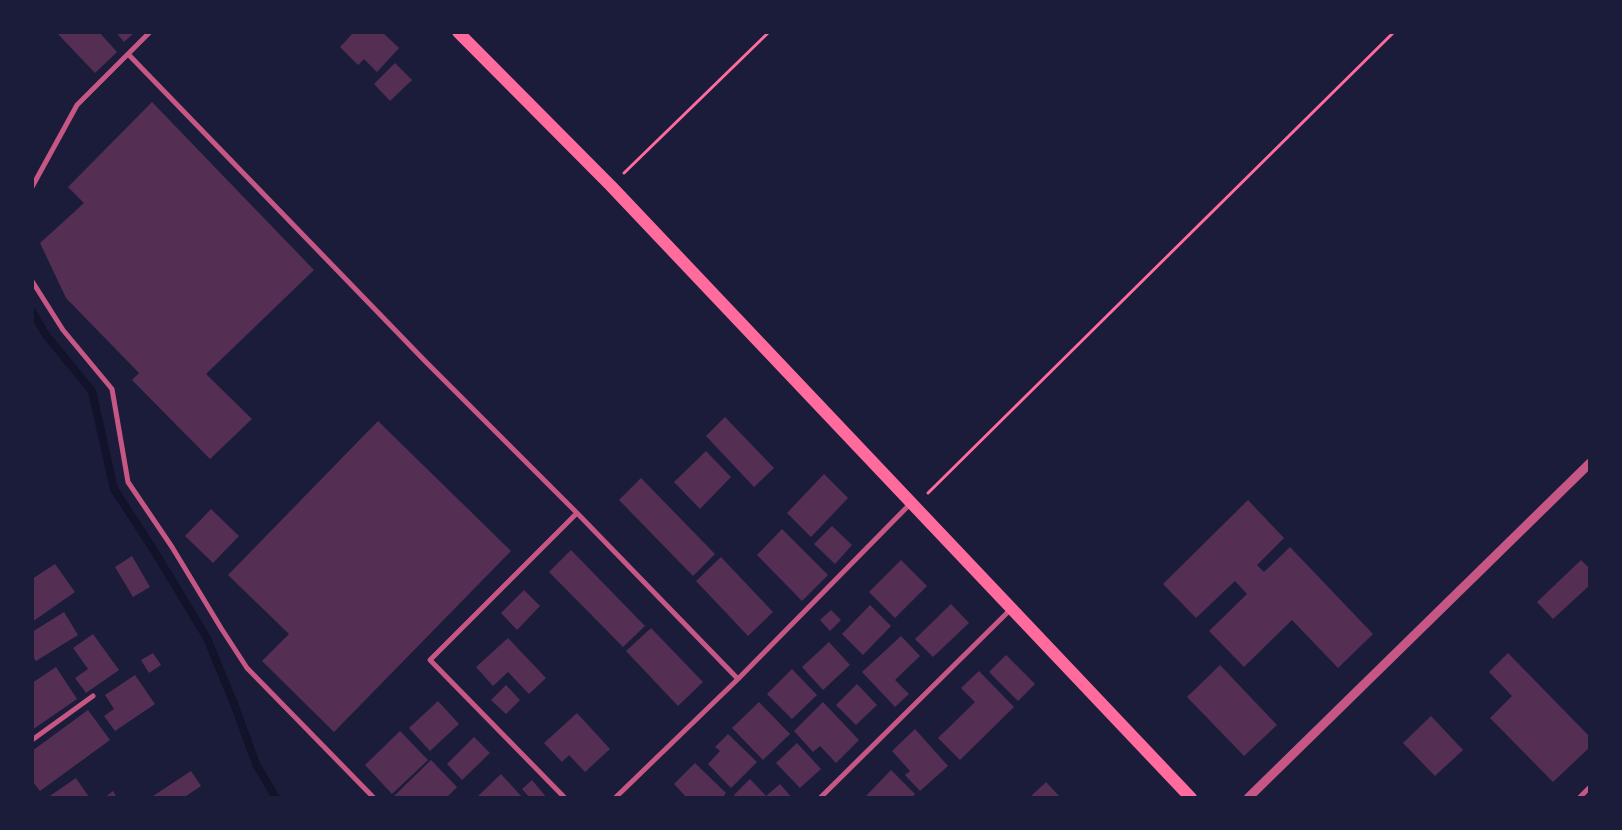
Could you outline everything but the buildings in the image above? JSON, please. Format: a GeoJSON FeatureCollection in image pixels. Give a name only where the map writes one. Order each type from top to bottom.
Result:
{"type":"FeatureCollection","features":[{"type":"Feature","properties":{"kind":"main road"},"geometry":{"type":"LineString","coordinates":[[458,32],[611,186],[1191,798]]}},
{"type":"Feature","properties":{"kind":"street"},"geometry":{"type":"LineString","coordinates":[[32,187],[77,105],[150,32]]}},
{"type":"Feature","properties":{"kind":"street"},"geometry":{"type":"LineString","coordinates":[[128,54],[425,361],[577,513],[738,679]]}},
{"type":"Feature","properties":{"kind":"street"},"geometry":{"type":"LineString","coordinates":[[32,281],[63,330],[100,372],[112,389],[128,482],[172,547],[247,668],[374,798]]}},
{"type":"Feature","properties":{"kind":"street"},"geometry":{"type":"LineString","coordinates":[[1248,798],[1590,463]]}},
{"type":"Feature","properties":{"kind":"street"},"geometry":{"type":"LineString","coordinates":[[615,798],[914,504]]}},
{"type":"Feature","properties":{"kind":"street"},"geometry":{"type":"LineString","coordinates":[[565,798],[430,660],[577,513]]}},
{"type":"Feature","properties":{"kind":"street"},"geometry":{"type":"LineString","coordinates":[[820,798],[1012,608]]}},
{"type":"Feature","properties":{"kind":"street"},"geometry":{"type":"LineString","coordinates":[[32,740],[93,696]]}},
{"type":"Feature","properties":{"kind":"street"},"geometry":{"type":"LineString","coordinates":[[1578,798],[1590,787]]}},
{"type":"Feature","properties":{"kind":"path"},"geometry":{"type":"LineString","coordinates":[[611,186],[768,32]]}},
{"type":"Feature","properties":{"kind":"path"},"geometry":{"type":"LineString","coordinates":[[914,504],[1394,32]]}},
{"type":"Feature","properties":{"kind":"waterway"},"geometry":{"type":"LineString","coordinates":[[32,311],[46,335],[92,391],[114,489],[207,638],[256,764],[276,798]]}}]}
